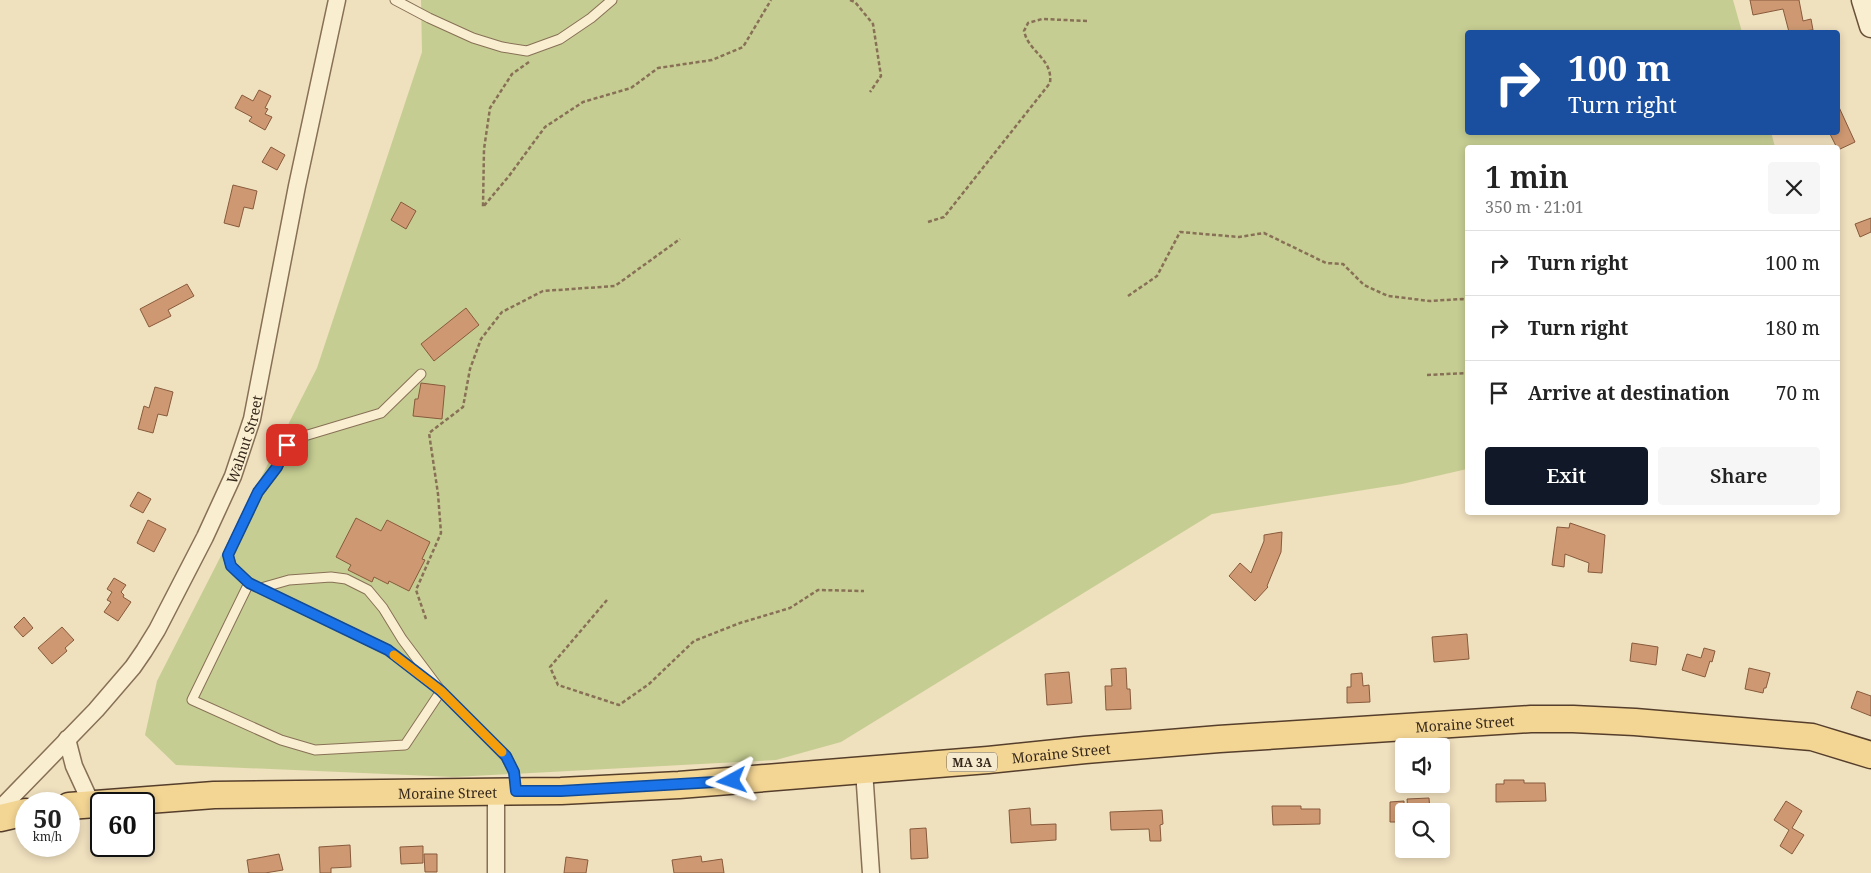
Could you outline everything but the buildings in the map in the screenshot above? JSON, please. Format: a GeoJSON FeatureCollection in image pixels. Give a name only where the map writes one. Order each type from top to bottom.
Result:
{"type":"FeatureCollection","features":[{"type":"Feature","properties":{"kind":"main road"},"geometry":{"type":"LineString","coordinates":[[1863,0],[1871,26]]}},
{"type":"Feature","properties":{"kind":"main road","name":"Moraine Street"},"geometry":{"type":"LineString","coordinates":[[80,805],[214,794],[561,791],[679,785],[1219,739],[1531,719],[1625,722],[1812,737],[1871,755]]}},
{"type":"Feature","properties":{"kind":"main road"},"geometry":{"type":"LineString","coordinates":[[0,818],[15,815]]}},
{"type":"Feature","properties":{"kind":"street","name":"Walnut Street"},"geometry":{"type":"LineString","coordinates":[[0,809],[96,710],[144,651],[205,538],[239,462],[252,418],[297,186],[337,0]]}},
{"type":"Feature","properties":{"kind":"street"},"geometry":{"type":"LineString","coordinates":[[67,739],[78,792]]}},
{"type":"Feature","properties":{"kind":"street"},"geometry":{"type":"LineString","coordinates":[[864,770],[871,873]]}},
{"type":"Feature","properties":{"kind":"street"},"geometry":{"type":"LineString","coordinates":[[496,873],[506,792]]}},
{"type":"Feature","properties":{"kind":"lane"},"geometry":{"type":"LineString","coordinates":[[395,0],[473,38],[527,51],[560,39],[591,18],[612,0]]}},
{"type":"Feature","properties":{"kind":"lane"},"geometry":{"type":"LineString","coordinates":[[421,374],[381,413],[291,440],[277,467],[258,492],[228,555],[231,566],[249,583],[388,650],[441,691],[506,756],[514,772],[506,792]]}},
{"type":"Feature","properties":{"kind":"lane"},"geometry":{"type":"LineString","coordinates":[[261,588],[289,580],[331,577],[346,579],[368,590],[383,608],[402,639],[441,691]]}},
{"type":"Feature","properties":{"kind":"lane"},"geometry":{"type":"LineString","coordinates":[[249,583],[192,700],[281,740],[315,750],[405,745],[441,691]]}},
{"type":"Feature","properties":{"kind":"path"},"geometry":{"type":"LineString","coordinates":[[535,57],[512,74],[490,108],[484,148],[483,207],[509,176],[545,127],[583,102],[631,88],[658,68],[712,60],[743,47],[771,0]]}},
{"type":"Feature","properties":{"kind":"path"},"geometry":{"type":"LineString","coordinates":[[850,0],[855,2],[873,24],[881,76],[870,92]]}},
{"type":"Feature","properties":{"kind":"path"},"geometry":{"type":"LineString","coordinates":[[928,222],[944,217],[1050,83],[1051,72],[1026,41],[1024,31],[1028,23],[1042,19],[1088,21]]}},
{"type":"Feature","properties":{"kind":"path"},"geometry":{"type":"LineString","coordinates":[[1128,296],[1157,276],[1180,232],[1239,236],[1264,233],[1326,263],[1343,264],[1364,284],[1388,296],[1430,301],[1465,299]]}},
{"type":"Feature","properties":{"kind":"path"},"geometry":{"type":"LineString","coordinates":[[426,619],[416,590],[441,533],[438,494],[429,433],[463,406],[470,369],[481,339],[502,312],[542,291],[615,286],[680,239]]}},
{"type":"Feature","properties":{"kind":"path"},"geometry":{"type":"LineString","coordinates":[[1427,375],[1465,373]]}},
{"type":"Feature","properties":{"kind":"path"},"geometry":{"type":"LineString","coordinates":[[607,600],[550,667],[558,685],[619,704],[649,684],[694,641],[740,623],[790,608],[818,590],[864,591]]}},
{"type":"Feature","properties":{"kind":"green space"},"geometry":{"type":"Polygon","coordinates":[[[421,0],[1733,0],[1741,30],[1465,30],[1465,135],[1772,135],[1774,145],[1465,145],[1465,469],[1402,484],[1212,514],[841,742],[776,760],[454,777],[176,765],[145,735],[157,681],[317,368],[422,52],[421,0]]]}},
{"type":"Feature","properties":{"kind":"slow traffic"},"geometry":{"type":"LineString","coordinates":[[394,655],[441,691],[502,752]]}},
{"type":"Feature","properties":{"kind":"route"},"geometry":{"type":"LineString","coordinates":[[287,445],[277,467],[258,492],[230,549],[228,561],[231,566],[249,583],[388,650],[441,691],[506,756],[514,772],[516,791],[561,791],[732,781]]}}]}
